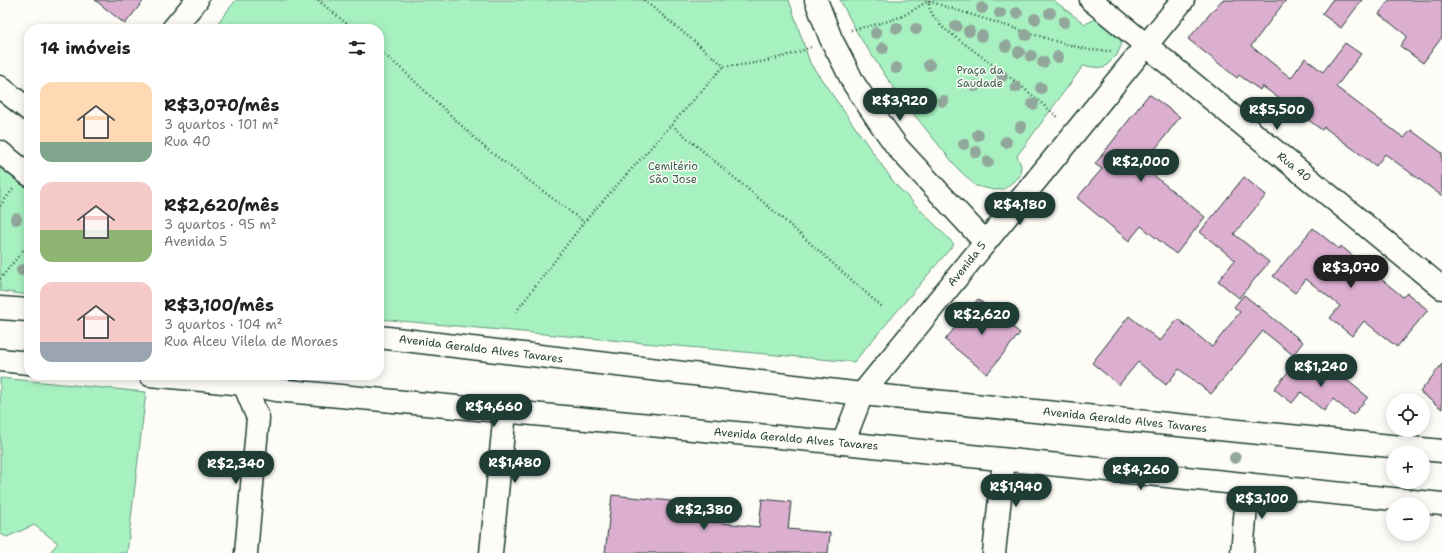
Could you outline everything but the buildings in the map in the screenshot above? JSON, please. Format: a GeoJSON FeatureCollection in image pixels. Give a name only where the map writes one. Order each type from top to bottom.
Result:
{"type":"FeatureCollection","features":[{"type":"Feature","properties":{"kind":"street"},"geometry":{"type":"LineString","coordinates":[[177,24],[197,0]]}},
{"type":"Feature","properties":{"kind":"street"},"geometry":{"type":"LineString","coordinates":[[816,0],[831,39],[854,84],[898,148],[985,242]]}},
{"type":"Feature","properties":{"kind":"street","name":"Rua 40"},"geometry":{"type":"LineString","coordinates":[[1091,0],[1439,280]]}},
{"type":"Feature","properties":{"kind":"street","name":"Avenida 5"},"geometry":{"type":"LineString","coordinates":[[843,443],[862,394],[1183,0]]}},
{"type":"Feature","properties":{"kind":"street"},"geometry":{"type":"LineString","coordinates":[[0,87],[24,106]]}},
{"type":"Feature","properties":{"kind":"street"},"geometry":{"type":"LineString","coordinates":[[0,152],[24,171]]}},
{"type":"Feature","properties":{"kind":"street"},"geometry":{"type":"LineString","coordinates":[[0,308],[24,310]]}},
{"type":"Feature","properties":{"kind":"street","name":"Avenida Geraldo Alves Tavares"},"geometry":{"type":"LineString","coordinates":[[384,338],[862,394],[1442,451]]}},
{"type":"Feature","properties":{"kind":"street"},"geometry":{"type":"LineString","coordinates":[[0,360],[24,362]]}},
{"type":"Feature","properties":{"kind":"street"},"geometry":{"type":"LineString","coordinates":[[243,380],[258,418]]}},
{"type":"Feature","properties":{"kind":"street","name":"Avenida Geraldo Alves Tavares"},"geometry":{"type":"LineString","coordinates":[[243,380],[277,382],[505,412],[843,443],[1442,504]]}},
{"type":"Feature","properties":{"kind":"street"},"geometry":{"type":"LineString","coordinates":[[246,553],[258,418],[277,382]]}},
{"type":"Feature","properties":{"kind":"street"},"geometry":{"type":"LineString","coordinates":[[491,553],[505,412]]}},
{"type":"Feature","properties":{"kind":"street"},"geometry":{"type":"LineString","coordinates":[[994,553],[1004,460]]}},
{"type":"Feature","properties":{"kind":"street"},"geometry":{"type":"LineString","coordinates":[[1242,553],[1248,484]]}},
{"type":"Feature","properties":{"kind":"path"},"geometry":{"type":"LineString","coordinates":[[318,0],[347,24]]}},
{"type":"Feature","properties":{"kind":"path"},"geometry":{"type":"LineString","coordinates":[[644,0],[724,66],[737,66],[799,52],[844,32],[882,23],[903,16],[929,1],[1058,42],[1090,50],[1128,50],[1146,45]]}},
{"type":"Feature","properties":{"kind":"path"},"geometry":{"type":"LineString","coordinates":[[929,1],[932,14],[942,27],[1020,84],[1077,132]]}},
{"type":"Feature","properties":{"kind":"path"},"geometry":{"type":"LineString","coordinates":[[384,54],[404,70],[484,147],[584,222]]}},
{"type":"Feature","properties":{"kind":"path"},"geometry":{"type":"LineString","coordinates":[[516,312],[584,222],[724,66]]}},
{"type":"Feature","properties":{"kind":"path"},"geometry":{"type":"LineString","coordinates":[[672,125],[782,218],[883,308]]}},
{"type":"Feature","properties":{"kind":"path"},"geometry":{"type":"LineString","coordinates":[[0,279],[24,249]]}},
{"type":"Feature","properties":{"kind":"green space","name":"Cemitério São Jose"},"geometry":{"type":"Polygon","coordinates":[[[236,0],[789,0],[810,63],[895,184],[954,244],[854,362],[384,319],[384,24],[217,24],[236,0]]]}},
{"type":"Feature","properties":{"kind":"green space","name":"Praça da Saudade"},"geometry":{"type":"Polygon","coordinates":[[[840,0],[1053,0],[1085,24],[1098,18],[1117,32],[1122,43],[1117,55],[1104,68],[1083,66],[1017,156],[1021,165],[1020,176],[1004,189],[994,190],[976,186],[959,170],[899,96],[859,36],[840,0]]]}},
{"type":"Feature","properties":{"kind":"green space"},"geometry":{"type":"Polygon","coordinates":[[[0,167],[24,186],[24,294],[0,291],[0,167]]]}},
{"type":"Feature","properties":{"kind":"green space"},"geometry":{"type":"Polygon","coordinates":[[[0,378],[146,392],[127,553],[49,553],[58,543],[34,525],[7,537],[0,534],[0,378]]]}}]}
